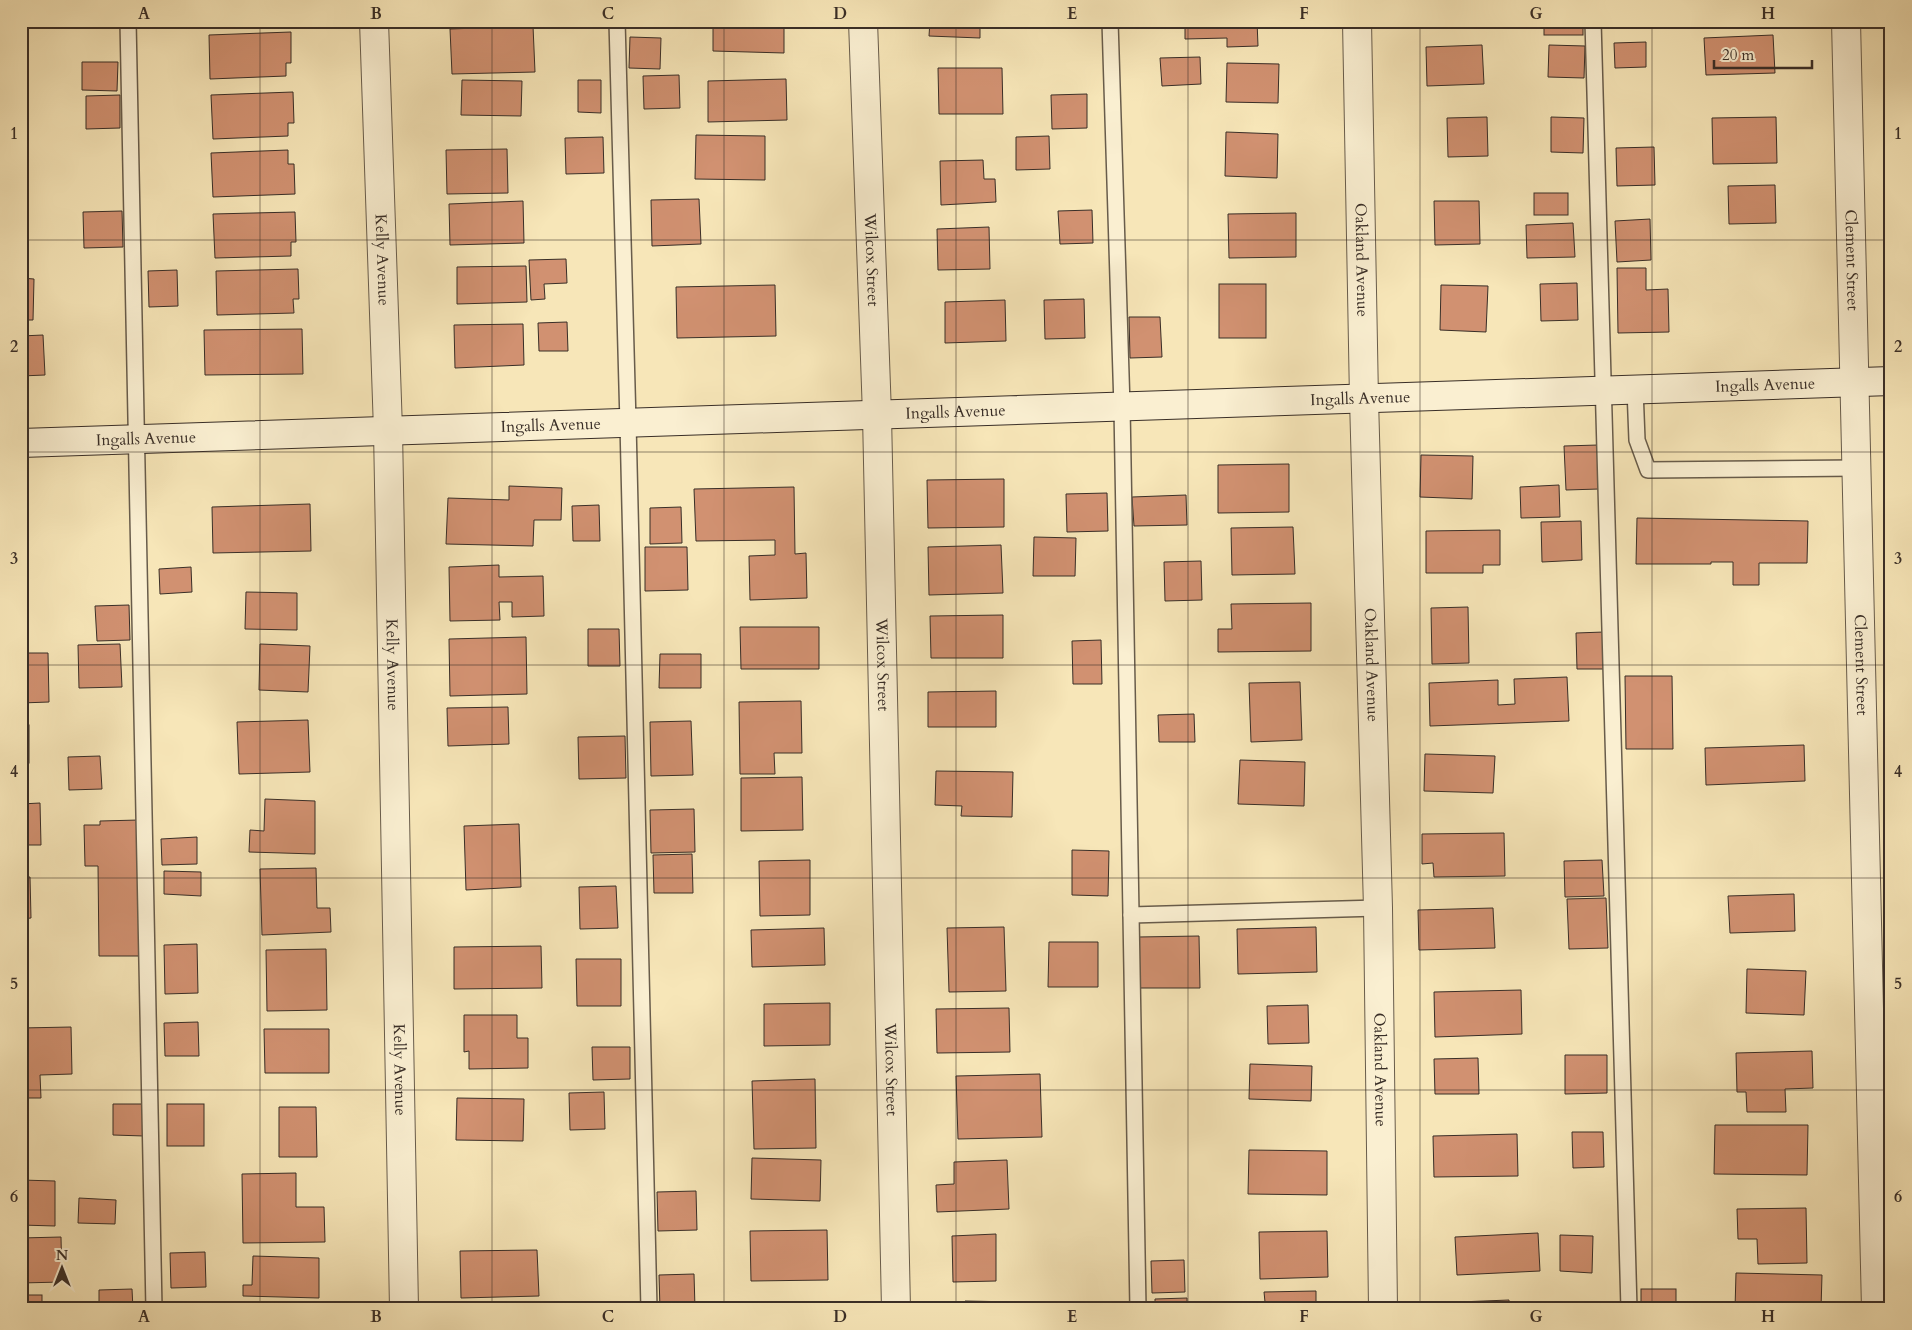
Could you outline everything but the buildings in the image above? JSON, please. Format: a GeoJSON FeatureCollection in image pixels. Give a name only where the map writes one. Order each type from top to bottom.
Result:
{"type":"FeatureCollection","features":[{"type":"Feature","properties":{"kind":"street","name":"Kelly Avenue"},"geometry":{"type":"LineString","coordinates":[[374,21],[388,430],[404,1309]]}},
{"type":"Feature","properties":{"kind":"street","name":"Wilcox Street"},"geometry":{"type":"LineString","coordinates":[[863,21],[877,415],[896,1309]]}},
{"type":"Feature","properties":{"kind":"street","name":"Oakland Avenue"},"geometry":{"type":"LineString","coordinates":[[1357,21],[1364,399],[1378,908],[1383,1309]]}},
{"type":"Feature","properties":{"kind":"street","name":"Clement Street"},"geometry":{"type":"LineString","coordinates":[[1846,21],[1876,1309]]}},
{"type":"Feature","properties":{"kind":"street","name":"Ingalls Avenue"},"geometry":{"type":"LineString","coordinates":[[21,443],[1891,381]]}},
{"type":"Feature","properties":{"kind":"lane"},"geometry":{"type":"LineString","coordinates":[[128,21],[154,1309]]}},
{"type":"Feature","properties":{"kind":"lane"},"geometry":{"type":"LineString","coordinates":[[617,21],[649,1309]]}},
{"type":"Feature","properties":{"kind":"lane"},"geometry":{"type":"LineString","coordinates":[[1110,21],[1122,407],[1138,1309]]}},
{"type":"Feature","properties":{"kind":"lane"},"geometry":{"type":"LineString","coordinates":[[1594,21],[1629,1309]]}},
{"type":"Feature","properties":{"kind":"lane"},"geometry":{"type":"LineString","coordinates":[[1635,389],[1637,440],[1648,470],[1857,468]]}},
{"type":"Feature","properties":{"kind":"lane"},"geometry":{"type":"LineString","coordinates":[[1131,915],[1378,908]]}}]}
